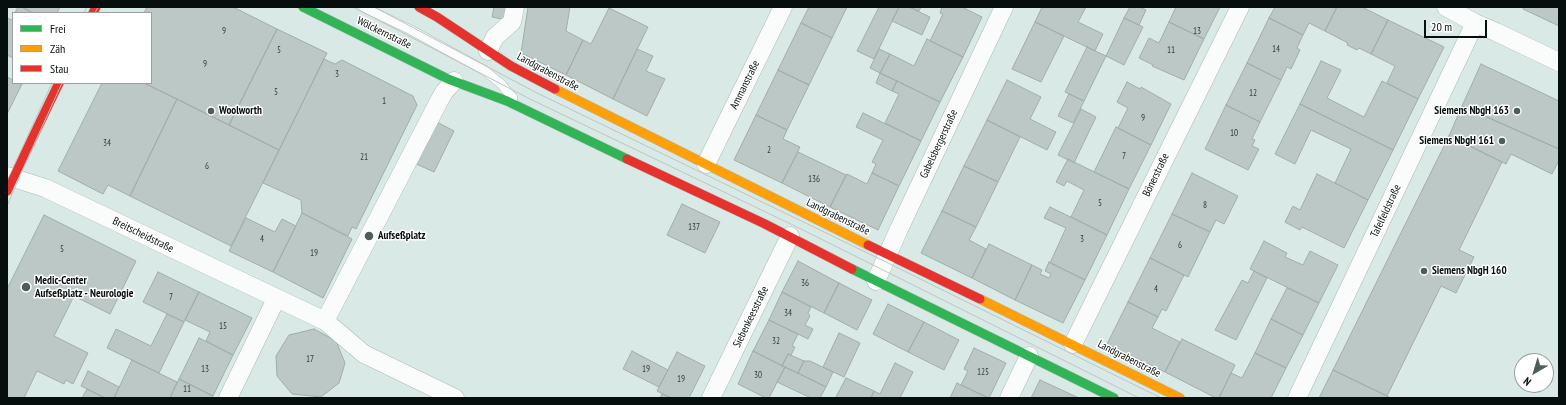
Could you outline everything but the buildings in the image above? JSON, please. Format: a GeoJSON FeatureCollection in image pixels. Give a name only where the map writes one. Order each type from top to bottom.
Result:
{"type":"FeatureCollection","features":[{"type":"Feature","properties":{"kind":"main road","name":"Wölckernstraße"},"geometry":{"type":"LineString","coordinates":[[302,7],[454,81]]}},
{"type":"Feature","properties":{"kind":"main road"},"geometry":{"type":"LineString","coordinates":[[419,7],[437,17],[488,52]]}},
{"type":"Feature","properties":{"kind":"main road","name":"Landgrabenstraße"},"geometry":{"type":"LineString","coordinates":[[488,52],[511,66],[706,164],[1180,398]]}},
{"type":"Feature","properties":{"kind":"main road"},"geometry":{"type":"LineString","coordinates":[[454,81],[523,109],[790,236],[876,281],[1114,398]]}},
{"type":"Feature","properties":{"kind":"main road"},"geometry":{"type":"LineString","coordinates":[[9,182],[58,84]]}},
{"type":"Feature","properties":{"kind":"street"},"geometry":{"type":"LineString","coordinates":[[488,52],[495,38],[512,22],[515,7]]}},
{"type":"Feature","properties":{"kind":"street","name":"Ammanstraße"},"geometry":{"type":"LineString","coordinates":[[706,164],[783,7]]}},
{"type":"Feature","properties":{"kind":"street","name":"Gabelsbergerstraße"},"geometry":{"type":"LineString","coordinates":[[876,281],[887,254],[1004,7]]}},
{"type":"Feature","properties":{"kind":"street","name":"Bönerstraße"},"geometry":{"type":"LineString","coordinates":[[1073,344],[1240,7]]}},
{"type":"Feature","properties":{"kind":"street"},"geometry":{"type":"LineString","coordinates":[[1446,7],[1474,23],[1559,62]]}},
{"type":"Feature","properties":{"kind":"street","name":"Tafelfeldstraße"},"geometry":{"type":"LineString","coordinates":[[1296,398],[1474,23]]}},
{"type":"Feature","properties":{"kind":"street"},"geometry":{"type":"LineString","coordinates":[[325,321],[441,97],[454,81]]}},
{"type":"Feature","properties":{"kind":"street","name":"Breitscheidstraße"},"geometry":{"type":"LineString","coordinates":[[9,182],[45,188],[276,299]]}},
{"type":"Feature","properties":{"kind":"street","name":"Siebenkeesstraße"},"geometry":{"type":"LineString","coordinates":[[711,398],[790,236]]}},
{"type":"Feature","properties":{"kind":"street"},"geometry":{"type":"LineString","coordinates":[[228,398],[276,299],[325,321],[364,354],[452,397]]}},
{"type":"Feature","properties":{"kind":"street"},"geometry":{"type":"LineString","coordinates":[[1008,398],[1029,356]]}},
{"type":"Feature","properties":{"kind":"lane"},"geometry":{"type":"LineString","coordinates":[[363,7],[411,30],[484,70],[501,84],[523,109]]}},
{"type":"Feature","properties":{"kind":"lane"},"geometry":{"type":"LineString","coordinates":[[476,66],[511,66]]}},
{"type":"Feature","properties":{"kind":"tram line"},"geometry":{"type":"LineString","coordinates":[[84,12],[87,7]]}},
{"type":"Feature","properties":{"kind":"tram line"},"geometry":{"type":"LineString","coordinates":[[96,12],[98,7]]}},
{"type":"Feature","properties":{"kind":"tram line"},"geometry":{"type":"LineString","coordinates":[[353,7],[530,99],[797,227],[1139,398]]}},
{"type":"Feature","properties":{"kind":"tram line"},"geometry":{"type":"LineString","coordinates":[[374,7],[537,93],[884,261],[1161,398]]}},
{"type":"Feature","properties":{"kind":"tram line"},"geometry":{"type":"LineString","coordinates":[[7,181],[52,84]]}},
{"type":"Feature","properties":{"kind":"tram line"},"geometry":{"type":"LineString","coordinates":[[7,206],[62,84]]}},
{"type":"Feature","properties":{"kind":"traffic: fast"},"geometry":{"type":"LineString","coordinates":[[303,7],[448,79],[507,101],[627,159]]}},
{"type":"Feature","properties":{"kind":"traffic: fast"},"geometry":{"type":"LineString","coordinates":[[852,269],[1114,398]]}},
{"type":"Feature","properties":{"kind":"traffic: slow"},"geometry":{"type":"LineString","coordinates":[[555,89],[868,245]]}},
{"type":"Feature","properties":{"kind":"traffic: slow"},"geometry":{"type":"LineString","coordinates":[[980,299],[1180,398]]}},
{"type":"Feature","properties":{"kind":"traffic: jam"},"geometry":{"type":"LineString","coordinates":[[94,12],[96,7]]}},
{"type":"Feature","properties":{"kind":"traffic: jam"},"geometry":{"type":"LineString","coordinates":[[419,7],[437,17],[511,66],[555,89]]}},
{"type":"Feature","properties":{"kind":"traffic: jam"},"geometry":{"type":"LineString","coordinates":[[7,191],[59,84]]}},
{"type":"Feature","properties":{"kind":"traffic: jam"},"geometry":{"type":"LineString","coordinates":[[627,159],[765,224],[852,269]]}},
{"type":"Feature","properties":{"kind":"traffic: jam"},"geometry":{"type":"LineString","coordinates":[[868,245],[980,299]]}},
{"type":"Feature","properties":{"kind":"place","name":"Woolworth"},"geometry":{"type":"Point","coordinates":[211,111]}},
{"type":"Feature","properties":{"kind":"place","name":"Siemens NbgH 163"},"geometry":{"type":"Point","coordinates":[1517,111]}},
{"type":"Feature","properties":{"kind":"place","name":"Siemens NbgH 161"},"geometry":{"type":"Point","coordinates":[1502,141]}},
{"type":"Feature","properties":{"kind":"place","name":"Aufseßplatz"},"geometry":{"type":"Point","coordinates":[369,236]}},
{"type":"Feature","properties":{"kind":"place","name":"Siemens NbgH 160"},"geometry":{"type":"Point","coordinates":[1424,271]}},
{"type":"Feature","properties":{"kind":"place","name":"Medic-Center Aufseßplatz - Neurologie"},"geometry":{"type":"Point","coordinates":[26,287]}}]}
